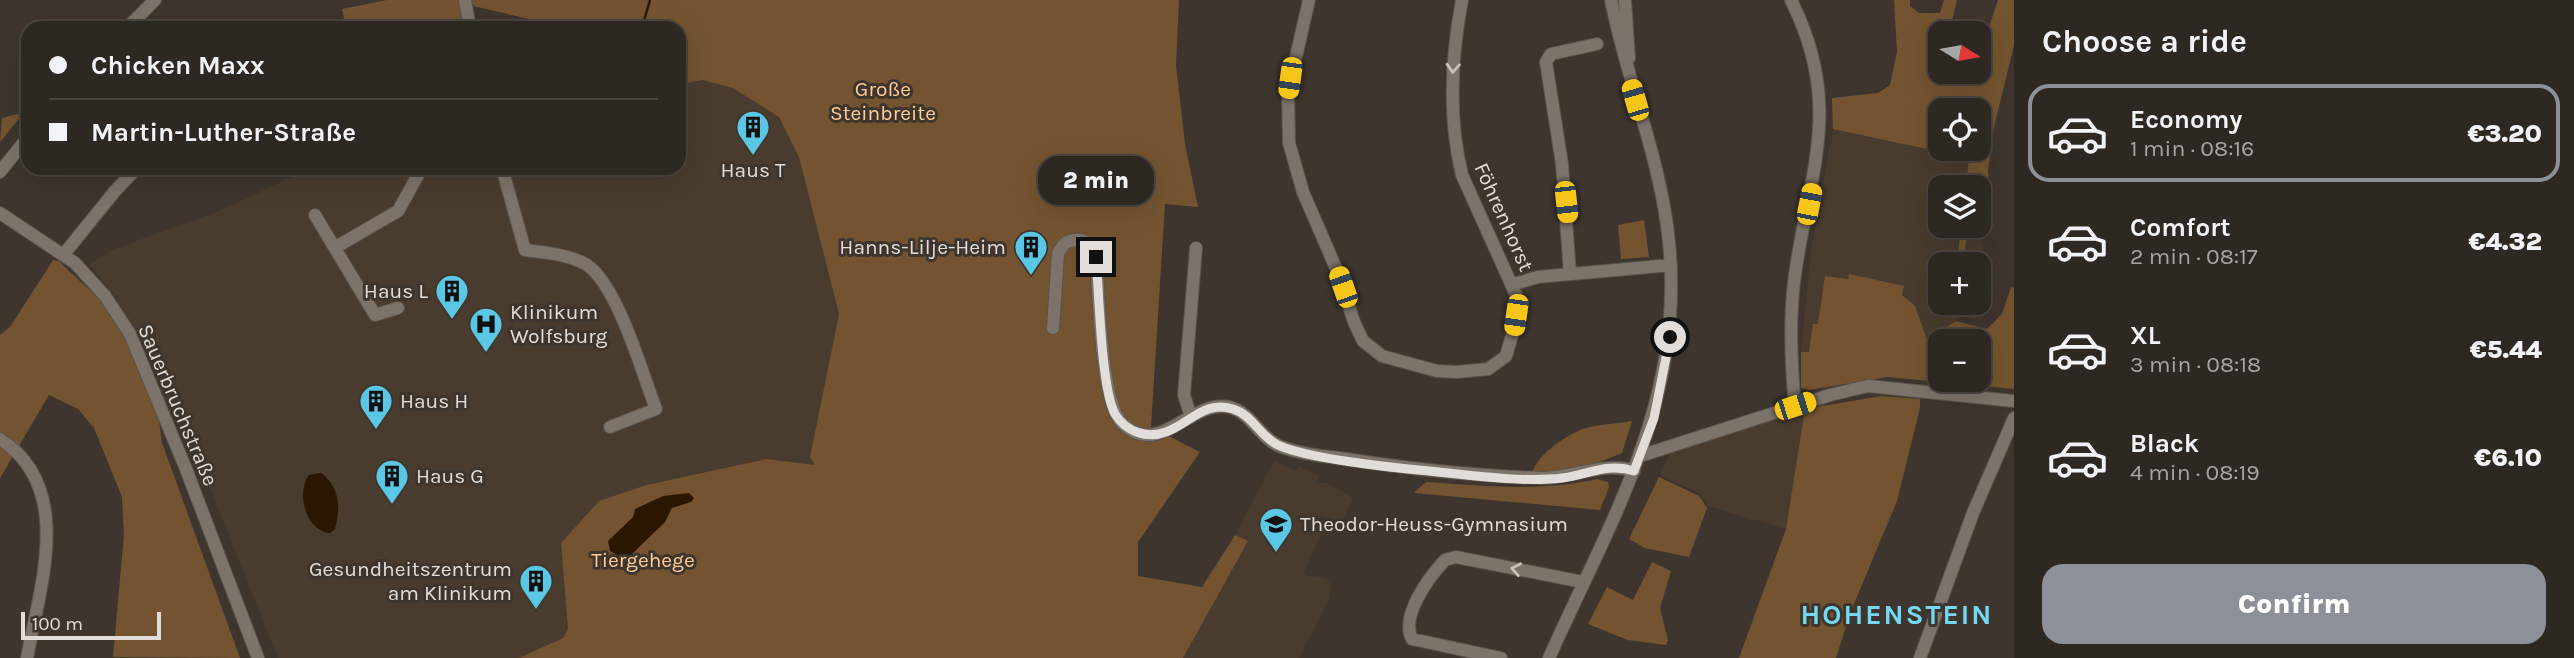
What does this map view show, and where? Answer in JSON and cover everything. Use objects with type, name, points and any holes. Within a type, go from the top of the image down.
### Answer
[{"type":"street","points":[[134,21],[155,0]]},
{"type":"street","points":[[465,0],[469,21]]},
{"type":"street","name":"Föhrenhorst","points":[[1309,0],[1288,92],[1289,143],[1303,192],[1338,273],[1363,341],[1381,356],[1437,371],[1488,369],[1500,363],[1509,347],[1517,305],[1514,284],[1462,175],[1456,147],[1452,72],[1462,0]]},
{"type":"street","points":[[1549,658],[1650,432],[1670,337],[1671,265],[1660,192],[1611,0]]},
{"type":"street","points":[[1625,0],[1630,80]]},
{"type":"street","points":[[1791,0],[1812,48],[1821,110],[1821,138],[1794,283],[1791,326],[1795,406]]},
{"type":"street","points":[[1570,274],[1562,164],[1546,62],[1551,54],[1597,44]]},
{"type":"street","points":[[0,172],[21,146]]},
{"type":"street","points":[[64,254],[130,175]]},
{"type":"street","points":[[336,247],[398,211],[418,175]]},
{"type":"street","points":[[504,175],[524,250],[561,256],[585,264],[601,278],[613,297],[656,409],[610,427]]},
{"type":"street","name":"Sauerbruchstraße","points":[[0,213],[64,254],[105,296],[130,334],[186,469],[258,658]]},
{"type":"street","points":[[315,215],[375,315],[398,308]]},
{"type":"street","points":[[1053,328],[1058,253],[1065,243],[1082,240],[1090,243],[1096,257],[1108,393],[1116,415],[1131,430],[1154,435],[1168,431],[1209,408],[1230,408],[1248,417],[1277,445],[1305,453],[1417,470],[1542,478],[1562,478],[1607,467],[1634,471]]},
{"type":"street","points":[[1191,417],[1184,395],[1196,248]]},
{"type":"street","points":[[1514,284],[1570,274],[1671,265]]},
{"type":"street","points":[[1640,456],[1683,440],[1868,386],[2014,401]]},
{"type":"street","points":[[1920,658],[1973,513],[2014,418]]},
{"type":"street","points":[[1650,432],[1683,440]]},
{"type":"street","points":[[0,439],[15,449],[34,471],[46,504],[46,537],[27,658]]},
{"type":"street","points":[[1501,658],[1412,639],[1408,630],[1409,617],[1445,559],[1456,557],[1583,582]]},
{"type":"shaded area","name":"Klinikum Wolfsburg","points":[[686,31],[752,62],[799,157],[839,314],[810,457],[816,466],[766,459],[716,470],[561,543],[568,628],[563,638],[519,658],[278,658],[185,426],[171,416],[114,294],[90,265],[112,250],[219,211],[296,175],[686,175]]},
{"type":"shaded area","points":[[1833,129],[1928,149],[1928,161],[1970,161],[1968,175],[1928,175],[1928,238],[1981,238],[1984,252],[1928,252],[1928,315],[1984,315],[1981,320],[1958,316],[1956,321],[1944,329],[1928,329],[1928,339],[1914,348],[1801,352],[1811,250]]},
{"type":"shaded area","points":[[1805,409],[1786,529],[1708,506],[1701,494],[1660,475],[1670,453]]},
{"type":"shaded area","name":"Theodor-Heuss-Gymnasium","points":[[1274,461],[1296,471],[1299,467],[1319,475],[1316,483],[1327,483],[1353,498],[1342,522],[1321,516],[1316,527],[1322,531],[1303,575],[1326,578],[1331,585],[1328,602],[1299,658],[1183,658],[1247,541],[1235,535]]},
{"type":"shaded area","points":[[321,473],[332,485],[337,498],[337,521],[335,529],[330,533],[321,531],[314,525],[305,510],[303,500],[305,482],[309,475]]},
{"type":"shaded area","points":[[689,493],[694,498],[691,502],[672,508],[665,522],[630,556],[619,556],[610,551],[608,541],[633,517],[635,509],[663,496]]},
{"type":"green space","points":[[387,0],[1179,0],[1176,65],[1185,144],[1198,207],[1165,204],[1151,427],[1200,452],[1138,542],[1138,576],[1202,587],[1235,535],[1248,541],[1183,658],[519,658],[563,638],[568,629],[561,543],[599,501],[647,485],[766,459],[815,465],[810,457],[839,314],[799,157],[779,117],[733,88],[703,80],[686,83],[686,21],[538,21],[464,4],[466,21],[345,21],[342,9]]},
{"type":"green space","points":[[1894,0],[1910,0],[1910,6],[1919,13],[1940,13],[1944,0],[1957,0],[1952,21],[1928,21],[1928,84],[1992,84],[1991,21],[1998,0],[2014,0],[2014,45],[1991,148],[1991,98],[1928,98],[1928,149],[1833,129],[1832,98],[1878,93],[1890,85],[1897,52]]},
{"type":"green space","points":[[17,114],[21,116],[0,142],[2,118]]},
{"type":"green space","points":[[1969,161],[1989,161],[1988,175],[1967,175]]},
{"type":"green space","points":[[1644,220],[1649,257],[1621,259],[1618,225]]},
{"type":"green space","points":[[1960,238],[1966,238],[1965,252],[1958,252]]},
{"type":"green space","points":[[53,260],[59,261],[111,313],[141,368],[156,408],[161,440],[240,658],[113,657],[124,535],[122,497],[94,428],[78,409],[49,395],[0,478],[0,335],[10,327]]},
{"type":"green space","points":[[1849,274],[1904,286],[1902,295],[1915,306],[1928,339],[1928,381],[1888,377],[1809,390],[1801,388],[1801,352],[1809,352],[1813,324],[1818,324],[1825,276],[1848,279]]},
{"type":"green space","points":[[2011,287],[2014,288],[2014,389],[1991,387],[1991,329],[1987,329],[2002,314]]},
{"type":"green space","points":[[1956,321],[1987,329],[1944,329]]},
{"type":"green space","points":[[1881,396],[1920,399],[1920,408],[1897,501],[1851,611],[1836,658],[1739,658],[1786,529],[1805,409]]},
{"type":"green space","points":[[1632,421],[1622,453],[1597,463],[1532,476],[1544,454],[1568,436],[1589,427]]},
{"type":"green space","points":[[1659,477],[1699,496],[1707,508],[1689,557],[1645,548],[1629,539]]},
{"type":"green space","points":[[1597,479],[1608,482],[1609,487],[1600,510],[1414,493],[1426,482],[1533,487]]},
{"type":"green space","points":[[1652,562],[1671,571],[1660,608],[1668,640],[1666,645],[1628,640],[1588,624],[1607,587],[1633,600]]},
{"type":"waterway","points":[[644,21],[650,0]]},
{"type":"place","name":"Haus T","points":[[753,157]]},
{"type":"place","name":"Hanns-Lilje-Heim","points":[[1031,277]]},
{"type":"place","name":"Haus L","points":[[452,321]]},
{"type":"place","name":"Klinikum Wolfsburg","points":[[486,354]]},
{"type":"place","name":"Haus H","points":[[376,431]]},
{"type":"place","name":"Haus G","points":[[392,506]]},
{"type":"place","name":"Theodor-Heuss-Gymnasium","points":[[1276,554]]},
{"type":"place","name":"Gesundheitszentrum am Klinikum","points":[[536,611]]},
{"type":"district","name":"HOHENSTEIN","points":[[1897,614]]},
{"type":"route","points":[[1096,257],[1111,405],[1123,423],[1131,430],[1143,434],[1154,435],[1168,431],[1200,411],[1219,406],[1240,411],[1277,445],[1305,453],[1417,470],[1522,477],[1562,478],[1607,467],[1634,471],[1654,418],[1670,337]]},
{"type":"park label","name":"Große Steinbreite","points":[[883,101]]},
{"type":"park label","name":"Tiergehege","points":[[643,560]]}]
